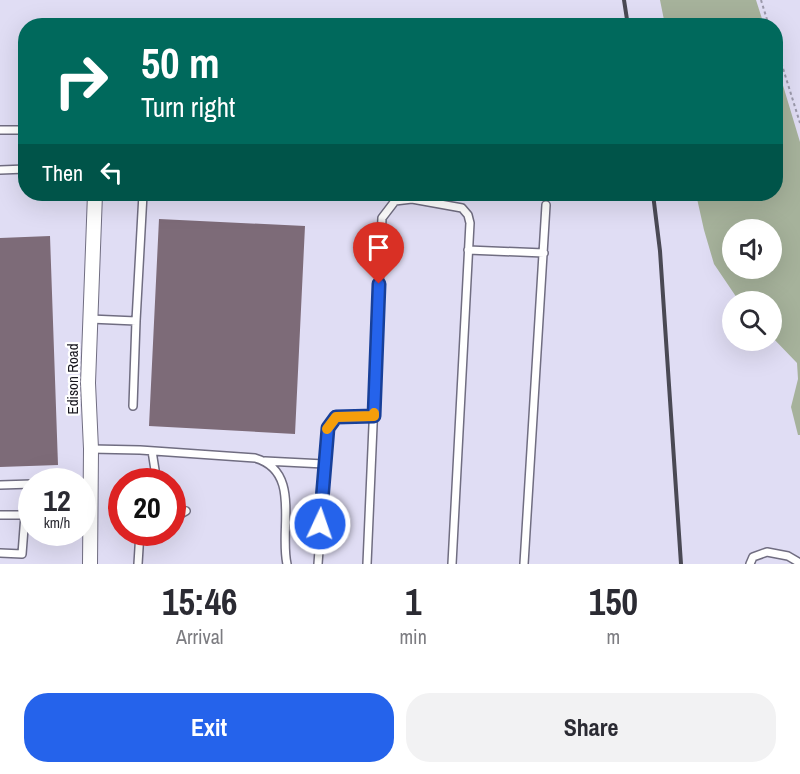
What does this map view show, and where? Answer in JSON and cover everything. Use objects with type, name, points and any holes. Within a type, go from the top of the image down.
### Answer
[{"type":"street","name":"Edison Road","points":[[89,468],[91,449],[88,383],[95,201]]},
{"type":"street","name":"Edison Road","points":[[89,546],[90,564]]},
{"type":"lane","points":[[0,130],[18,130]]},
{"type":"lane","points":[[0,170],[18,169]]},
{"type":"lane","points":[[133,406],[142,201]]},
{"type":"lane","points":[[367,564],[382,218],[395,201]]},
{"type":"lane","points":[[423,201],[462,208],[468,215],[470,223],[452,564]]},
{"type":"lane","points":[[524,564],[546,205]]},
{"type":"lane","points":[[468,250],[544,253]]},
{"type":"lane","points":[[90,319],[136,321]]},
{"type":"lane","points":[[318,564],[328,428],[336,417],[374,416]]},
{"type":"lane","points":[[91,449],[152,451],[324,464]]},
{"type":"lane","points":[[152,451],[155,468]]},
{"type":"lane","points":[[264,460],[275,469],[284,490],[284,552],[287,564]]},
{"type":"lane","points":[[0,485],[18,484]]},
{"type":"lane","points":[[0,515],[18,515]]},
{"type":"lane","points":[[0,553],[22,554],[23,546]]},
{"type":"lane","points":[[138,564],[139,546]]},
{"type":"lane","points":[[750,564],[753,557],[767,552],[788,556],[800,563]]},
{"type":"path","points":[[761,0],[767,18]]},
{"type":"path","points":[[783,68],[800,123]]},
{"type":"green space","points":[[660,0],[756,0],[762,18],[664,18]]},
{"type":"green space","points":[[783,85],[800,142],[800,435],[798,435],[791,407],[798,379],[797,363],[782,347],[782,291],[732,291],[724,279],[782,279],[782,219],[722,219],[722,276],[714,264],[698,201],[783,201]]},
{"type":"building","points":[[159,219],[305,226],[295,434],[149,426]]},
{"type":"building","points":[[50,236],[58,465],[0,467],[0,238]]},
{"type":"railway","points":[[624,0],[627,18]]},
{"type":"railway","points":[[654,201],[660,251],[681,564]]},
{"type":"slow traffic","points":[[327,429],[336,417],[374,416],[374,413]]},
{"type":"route","points":[[320,524],[328,428],[336,417],[374,416],[379,284]]}]
